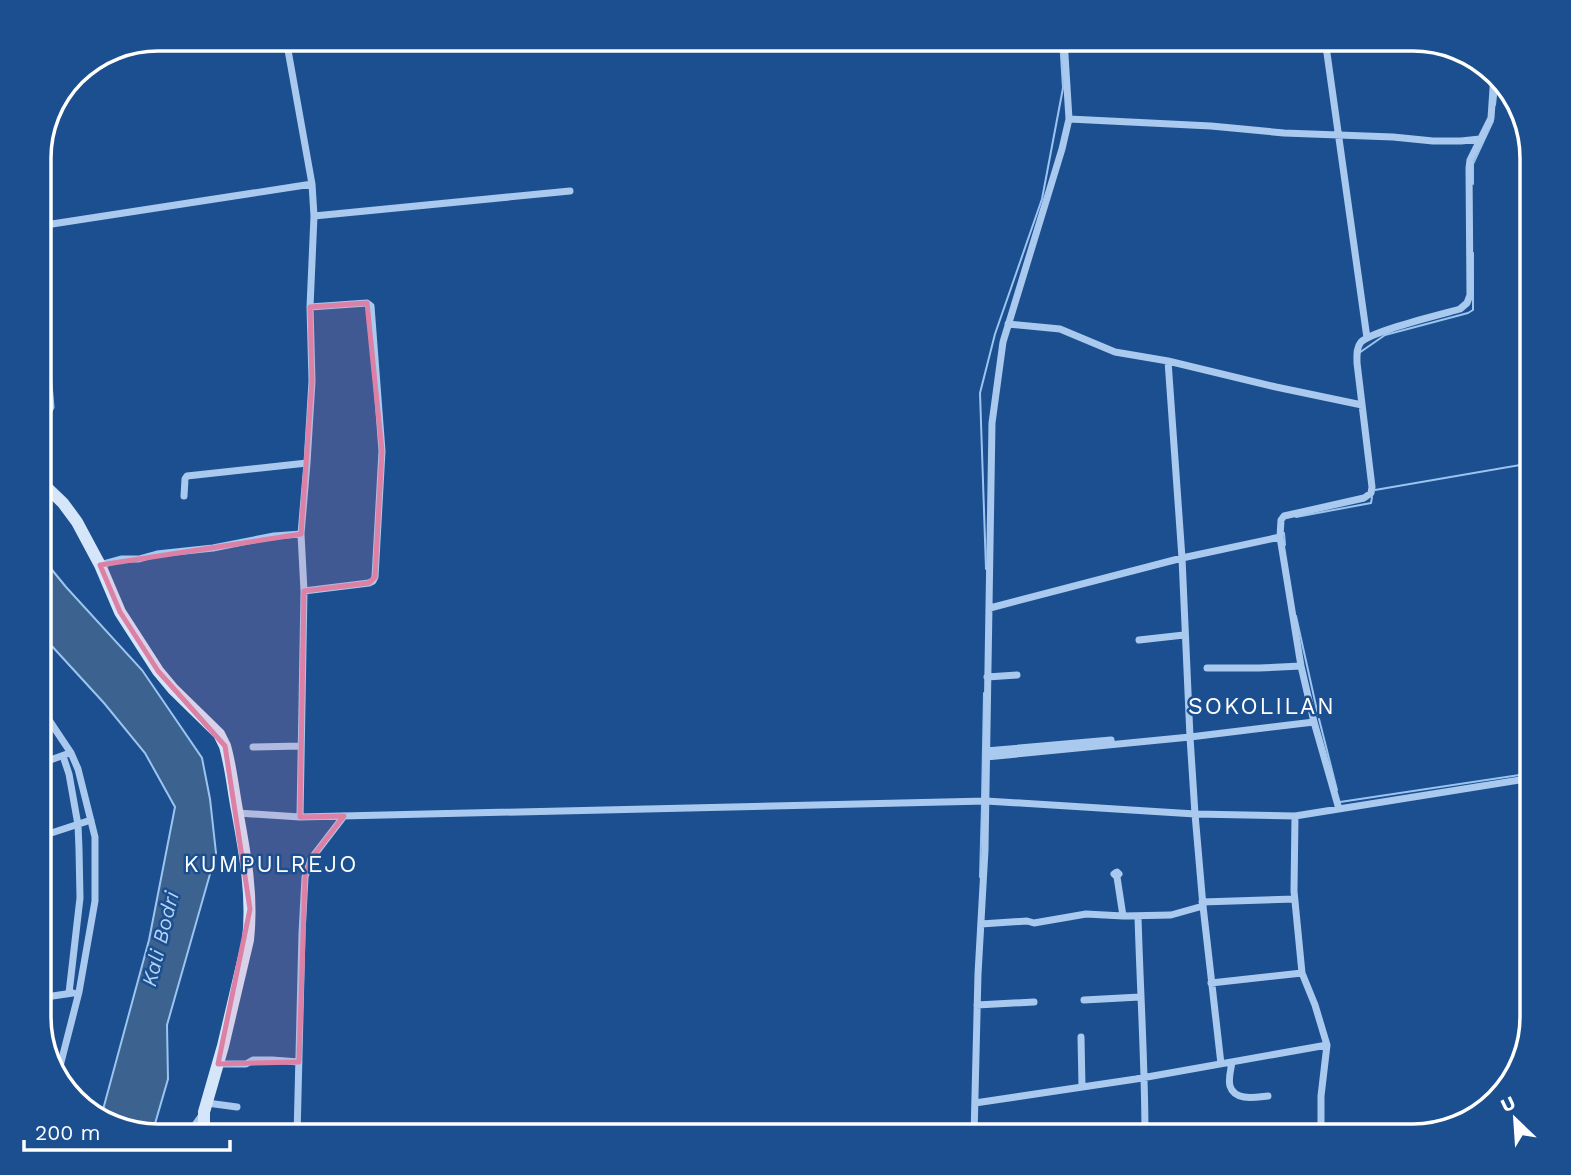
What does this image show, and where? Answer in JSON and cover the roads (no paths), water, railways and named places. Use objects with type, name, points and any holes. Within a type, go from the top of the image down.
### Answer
[{"type":"street","points":[[288,51],[312,184],[314,216],[310,307],[312,381],[301,534],[304,590],[300,817]]},
{"type":"street","points":[[974,1124],[981,924],[978,802],[986,754],[992,423],[1003,342],[1069,119],[1065,51]]},
{"type":"street","points":[[1327,51],[1367,338]]},
{"type":"street","points":[[1339,809],[1301,666],[1280,537],[1281,520],[1284,516],[1364,498],[1371,493],[1357,363],[1360,343],[1398,327],[1460,309],[1468,303],[1469,168],[1490,118],[1493,87]]},
{"type":"street","points":[[1069,119],[1433,141],[1480,139]]},
{"type":"street","points":[[51,224],[312,184]]},
{"type":"street","points":[[314,216],[570,191]]},
{"type":"street","points":[[304,590],[373,581],[382,452],[370,306],[367,303],[310,307]]},
{"type":"street","points":[[1008,324],[1060,329],[1115,352],[1168,361],[1363,405]]},
{"type":"street","points":[[1168,361],[1182,558],[1189,735],[1203,904],[1221,1064]]},
{"type":"street","points":[[184,496],[184,479],[187,476],[307,463]]},
{"type":"street","points":[[51,492],[77,522],[100,565],[120,612],[158,671],[219,734],[230,764],[249,892],[248,940],[206,1107],[205,1124]]},
{"type":"street","points":[[100,565],[122,559],[139,559],[157,554],[301,534]]},
{"type":"street","points":[[990,608],[1182,558],[1280,537]]},
{"type":"street","points":[[1139,640],[1184,635]]},
{"type":"street","points":[[1207,668],[1301,666]]},
{"type":"street","points":[[987,677],[1017,675]]},
{"type":"street","points":[[986,754],[1314,720]]},
{"type":"street","points":[[51,726],[78,769],[95,836],[95,901],[79,992],[61,1062]]},
{"type":"street","points":[[253,747],[301,747]]},
{"type":"street","points":[[51,760],[67,754]]},
{"type":"street","points":[[67,754],[78,825],[80,898],[69,993]]},
{"type":"street","points":[[237,813],[300,817],[978,802],[1195,814],[1295,816],[1520,780]]},
{"type":"street","points":[[297,1124],[305,877],[311,859],[344,816]]},
{"type":"street","points":[[1295,816],[1294,899],[1302,973],[1315,1005],[1326,1045],[1321,1124]]},
{"type":"street","points":[[51,833],[91,820]]},
{"type":"street","points":[[1119,874],[1114,874],[1117,877],[1124,916]]},
{"type":"street","points":[[981,924],[1027,921],[1034,923],[1086,914],[1171,915],[1203,904],[1294,899]]},
{"type":"street","points":[[1138,916],[1145,1124]]},
{"type":"street","points":[[1211,983],[1302,973]]},
{"type":"street","points":[[51,996],[79,992]]},
{"type":"street","points":[[1084,1000],[1140,997]]},
{"type":"street","points":[[977,1005],[1034,1002]]},
{"type":"street","points":[[1081,1037],[1082,1087]]},
{"type":"street","points":[[975,1103],[1326,1045]]},
{"type":"street","points":[[218,1064],[246,1064],[253,1060],[299,1062]]},
{"type":"street","points":[[1232,1062],[1230,1084],[1236,1094],[1244,1097],[1268,1096]]},
{"type":"street","points":[[206,1107],[237,1107]]},
{"type":"street","points":[[195,1124],[206,1107]]},
{"type":"water","name":"Kali Bodri","points":[[51,569],[142,670],[202,758],[210,799],[216,853],[167,1025],[168,1079],[155,1124],[124,1119],[103,1109],[149,940],[175,807],[145,753],[51,645]]},
{"type":"waterway","points":[[986,569],[980,393],[995,334],[1042,199],[1063,88],[1061,51]]},
{"type":"waterway","points":[[1495,105],[1497,91]]},
{"type":"waterway","points":[[1473,184],[1473,164],[1493,121]]},
{"type":"waterway","points":[[1359,353],[1385,335],[1473,310],[1473,253]]},
{"type":"waterway","points":[[1375,490],[1520,465]]},
{"type":"waterway","points":[[1296,517],[1371,503],[1372,497]]},
{"type":"waterway","points":[[1284,533],[1285,545]]},
{"type":"waterway","points":[[1296,616],[1318,715]]},
{"type":"waterway","points":[[982,800],[984,693]]},
{"type":"waterway","points":[[1319,719],[1337,790]]},
{"type":"waterway","points":[[1340,802],[1520,775]]},
{"type":"waterway","points":[[980,877],[982,805]]},
{"type":"district","name":"SOKOLILAN","points":[[1262,706]]},
{"type":"district","name":"KUMPULREJO","points":[[271,864]]}]
